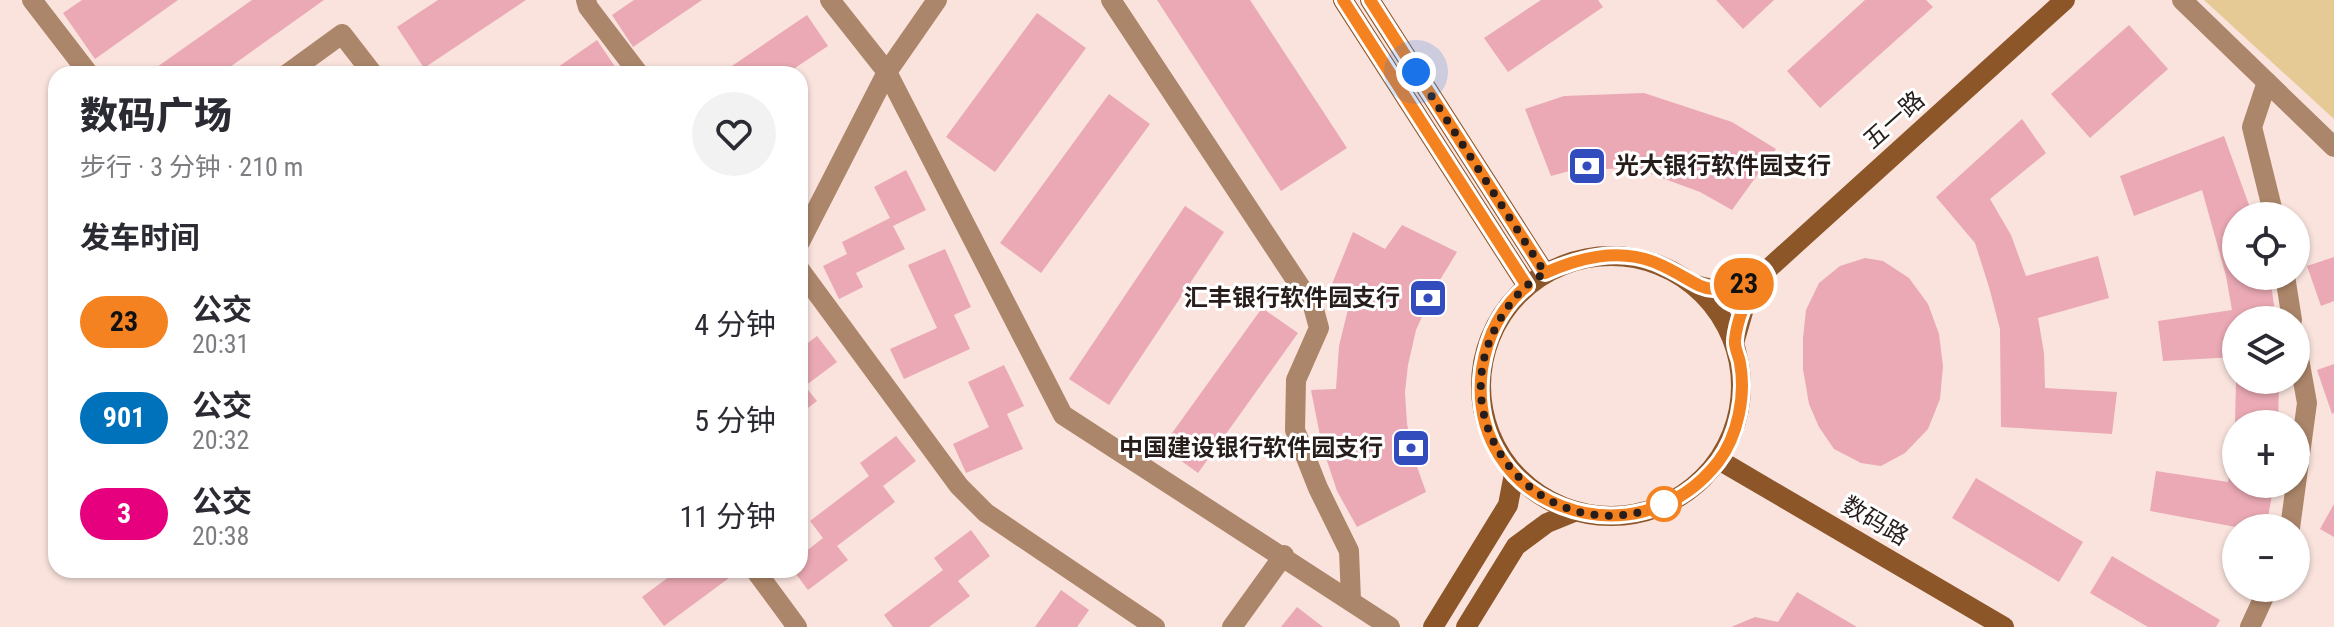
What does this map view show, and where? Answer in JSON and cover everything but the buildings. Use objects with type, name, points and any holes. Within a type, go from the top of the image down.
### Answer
[{"type":"main road","points":[[1343,0],[1527,286]]},
{"type":"main road","points":[[1370,0],[1545,273]]},
{"type":"main road","name":"五一路","points":[[1758,278],[2065,0]]},
{"type":"main road","points":[[1692,283],[1714,304],[1734,343],[1740,365],[1742,398],[1734,431],[1719,460],[1691,490],[1655,509],[1615,517],[1574,512],[1541,497],[1514,474],[1489,436],[1479,391],[1485,346],[1506,306],[1545,273],[1575,260],[1613,255],[1651,261],[1713,291],[1758,278]]},
{"type":"main road","points":[[1734,343],[1747,298],[1758,278]]},
{"type":"main road","name":"数码路","points":[[1719,460],[2004,627]]},
{"type":"main road","points":[[1433,627],[1508,505],[1514,474]]},
{"type":"main road","points":[[1466,627],[1516,546],[1547,523],[1574,512]]},
{"type":"street","points":[[32,0],[83,66]]},
{"type":"street","points":[[586,0],[588,7],[633,66]]},
{"type":"street","points":[[830,0],[887,72],[1063,415],[1284,555],[1390,627]]},
{"type":"street","points":[[808,226],[887,72],[937,0]]},
{"type":"street","points":[[1111,0],[1313,306],[1319,328],[1296,380],[1295,430],[1318,488],[1349,551],[1351,600]]},
{"type":"street","points":[[2182,0],[2334,147]]},
{"type":"street","points":[[298,66],[342,34],[367,66]]},
{"type":"street","points":[[2267,82],[2252,127],[2271,202]]},
{"type":"street","points":[[808,281],[959,486],[986,513],[1155,627]]},
{"type":"street","points":[[2292,514],[2307,403],[2305,394]]},
{"type":"street","points":[[1232,627],[1284,555]]},
{"type":"street","points":[[761,578],[797,627]]},
{"type":"street","points":[[2250,627],[2262,602]]},
{"type":"shaded area","points":[[2204,0],[2334,0],[2334,119]]},
{"type":"bus line","name":"23","points":[[1343,0],[1527,286],[1506,306],[1485,346],[1479,391],[1489,436],[1514,474],[1541,497],[1574,512],[1615,517],[1655,509],[1691,490],[1719,460],[1734,431],[1742,398],[1740,365],[1734,343],[1747,298],[1758,278],[1713,291],[1651,261],[1613,255],[1575,260],[1545,273],[1370,0]]},
{"type":"place","name":"光大银行软件园支行","points":[[1587,166]]},
{"type":"place","name":"汇丰银行软件园支行","points":[[1428,298]]},
{"type":"place","name":"中国建设银行软件园支行","points":[[1411,448]]},
{"type":"route","points":[[1416,72],[1545,273],[1506,306],[1485,346],[1479,391],[1489,436],[1514,474],[1541,497],[1574,512],[1615,517],[1655,509],[1673,499],[1664,504]]}]
